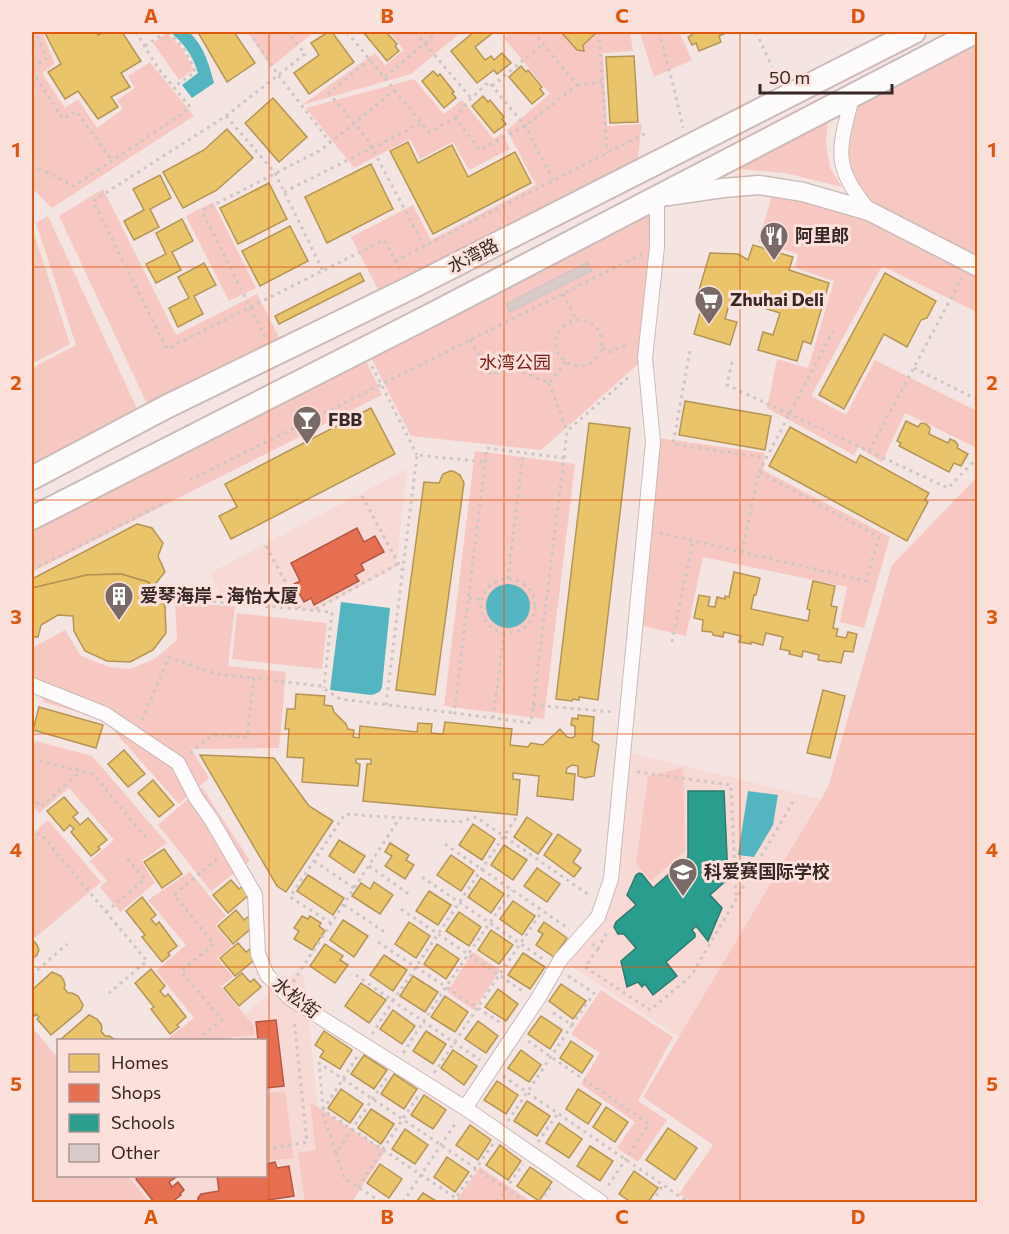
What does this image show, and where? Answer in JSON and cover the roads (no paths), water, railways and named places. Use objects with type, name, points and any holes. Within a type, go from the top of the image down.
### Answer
[{"type":"main road","name":"水湾路","points":[[32,478],[166,407],[410,288],[914,32]]},
{"type":"main road","name":"水湾路","points":[[32,518],[973,33]]},
{"type":"street","points":[[852,97],[841,149],[843,166],[852,186],[868,211]]},
{"type":"street","name":"水湾路","points":[[657,197],[759,185],[803,192],[868,211],[974,265]]},
{"type":"street","points":[[465,1108],[540,997],[561,959],[598,916],[611,879],[653,442],[645,363],[657,247],[657,197]]},
{"type":"street","name":"水松街","points":[[32,685],[105,714],[178,763],[196,798],[211,819],[255,895],[258,954],[267,975],[288,996],[465,1108],[600,1202]]},
{"type":"water","points":[[170,32],[189,32],[199,43],[208,62],[214,83],[192,98],[182,85],[198,73],[187,50]]},
{"type":"water","points":[[508,584],[517,585],[524,590],[529,597],[529,615],[524,622],[517,627],[508,628],[499,627],[492,622],[487,615],[486,606],[487,597],[492,590],[499,585]]},
{"type":"water","points":[[341,602],[390,608],[382,687],[375,694],[330,690]]},
{"type":"water","points":[[748,791],[778,795],[773,825],[754,857],[738,855]]},
{"type":"place","name":"阿里郎","points":[[774,262]]},
{"type":"place","name":"Zhuhai Deli","points":[[709,326]]},
{"type":"place","name":"FBB","points":[[307,446]]},
{"type":"place","name":"爱琴海岸 - 海怡大厦","points":[[119,622]]},
{"type":"place","name":"科爱赛国际学校","points":[[683,898]]},
{"type":"park label","name":"水湾公园","points":[[515,363]]}]
